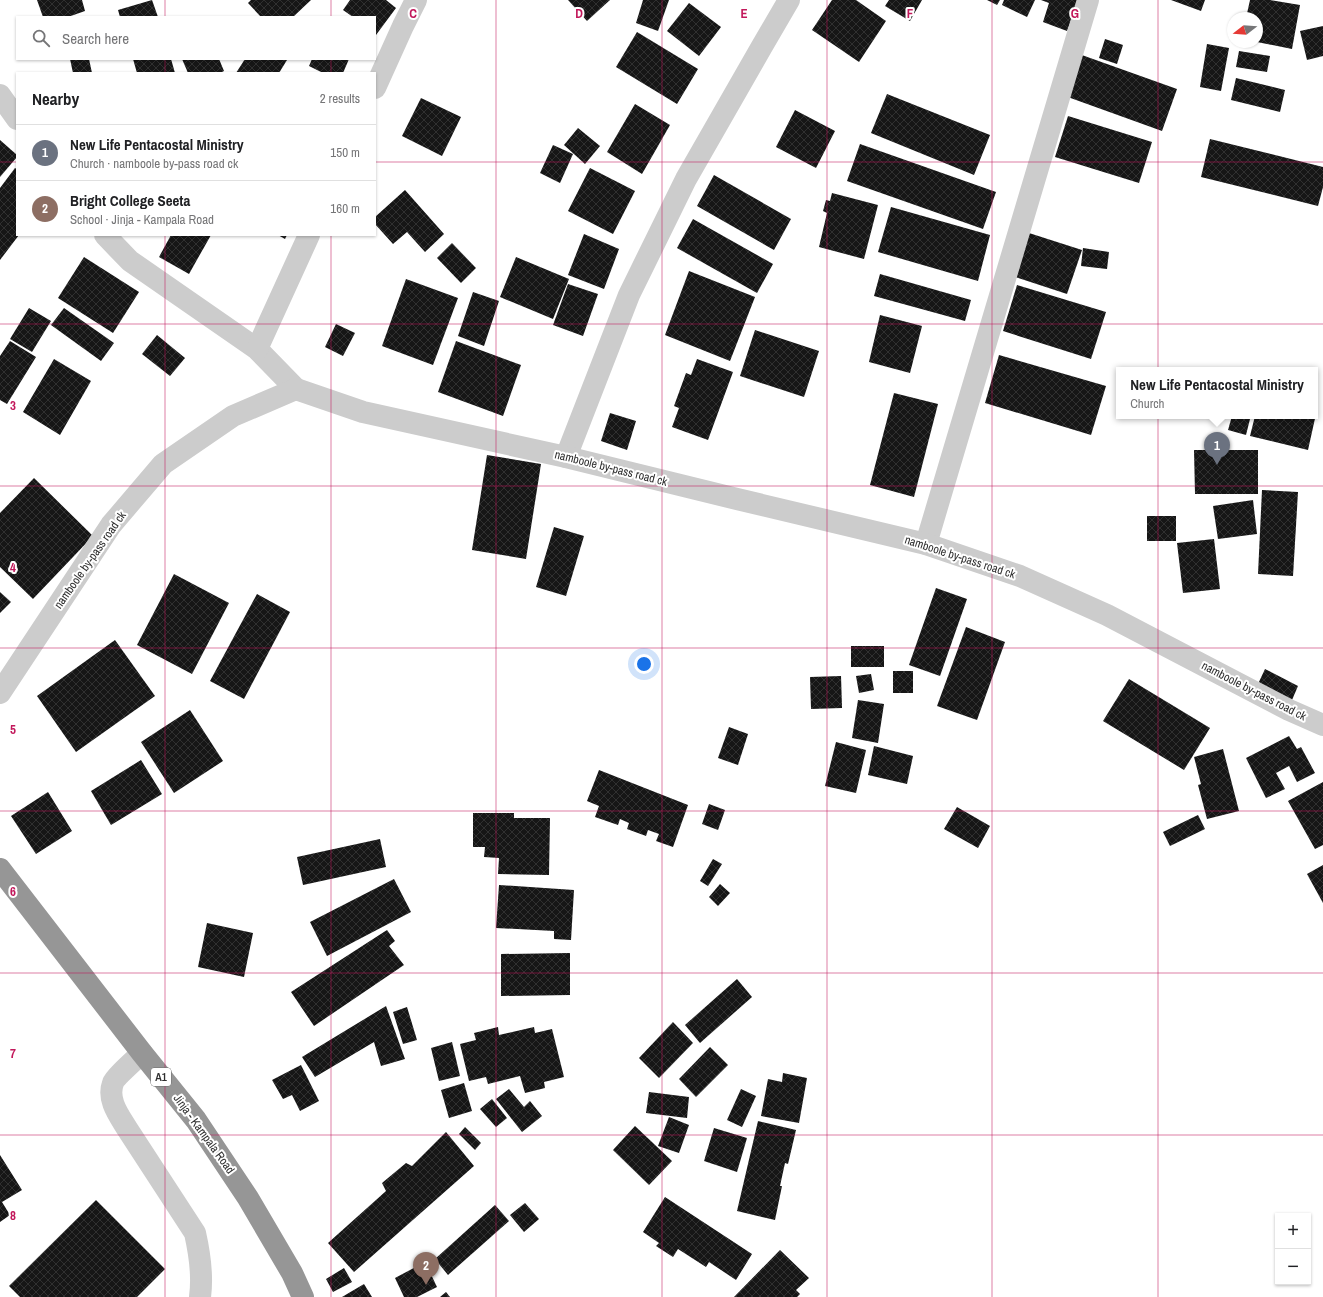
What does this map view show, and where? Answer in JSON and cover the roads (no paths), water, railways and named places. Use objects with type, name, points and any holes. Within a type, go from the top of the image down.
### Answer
[{"type":"highway","name":"Jinja - Kampala Road","points":[[0,869],[142,1053],[196,1120],[248,1198],[292,1273],[304,1297]]},
{"type":"street","points":[[376,86],[416,0]]},
{"type":"street","points":[[566,457],[629,296],[686,179],[789,0]]},
{"type":"street","points":[[926,544],[1088,0]]},
{"type":"street","points":[[0,95],[16,118]]},
{"type":"street","points":[[105,236],[130,261],[257,349],[296,389]]},
{"type":"street","points":[[257,349],[309,236]]},
{"type":"street","name":"namboole by-pass road ck","points":[[0,693],[111,525],[163,464],[233,416],[296,389],[363,412],[566,457],[926,544],[1020,576],[1107,615],[1289,710],[1323,725]]},
{"type":"street","points":[[142,1053],[113,1082],[111,1098],[115,1110],[195,1233],[201,1266],[202,1279],[200,1297]]},
{"type":"place","name":"New Life Pentacostal Ministry","points":[[1217,465]]},
{"type":"place","name":"Bright College Seeta","points":[[426,1285]]}]
